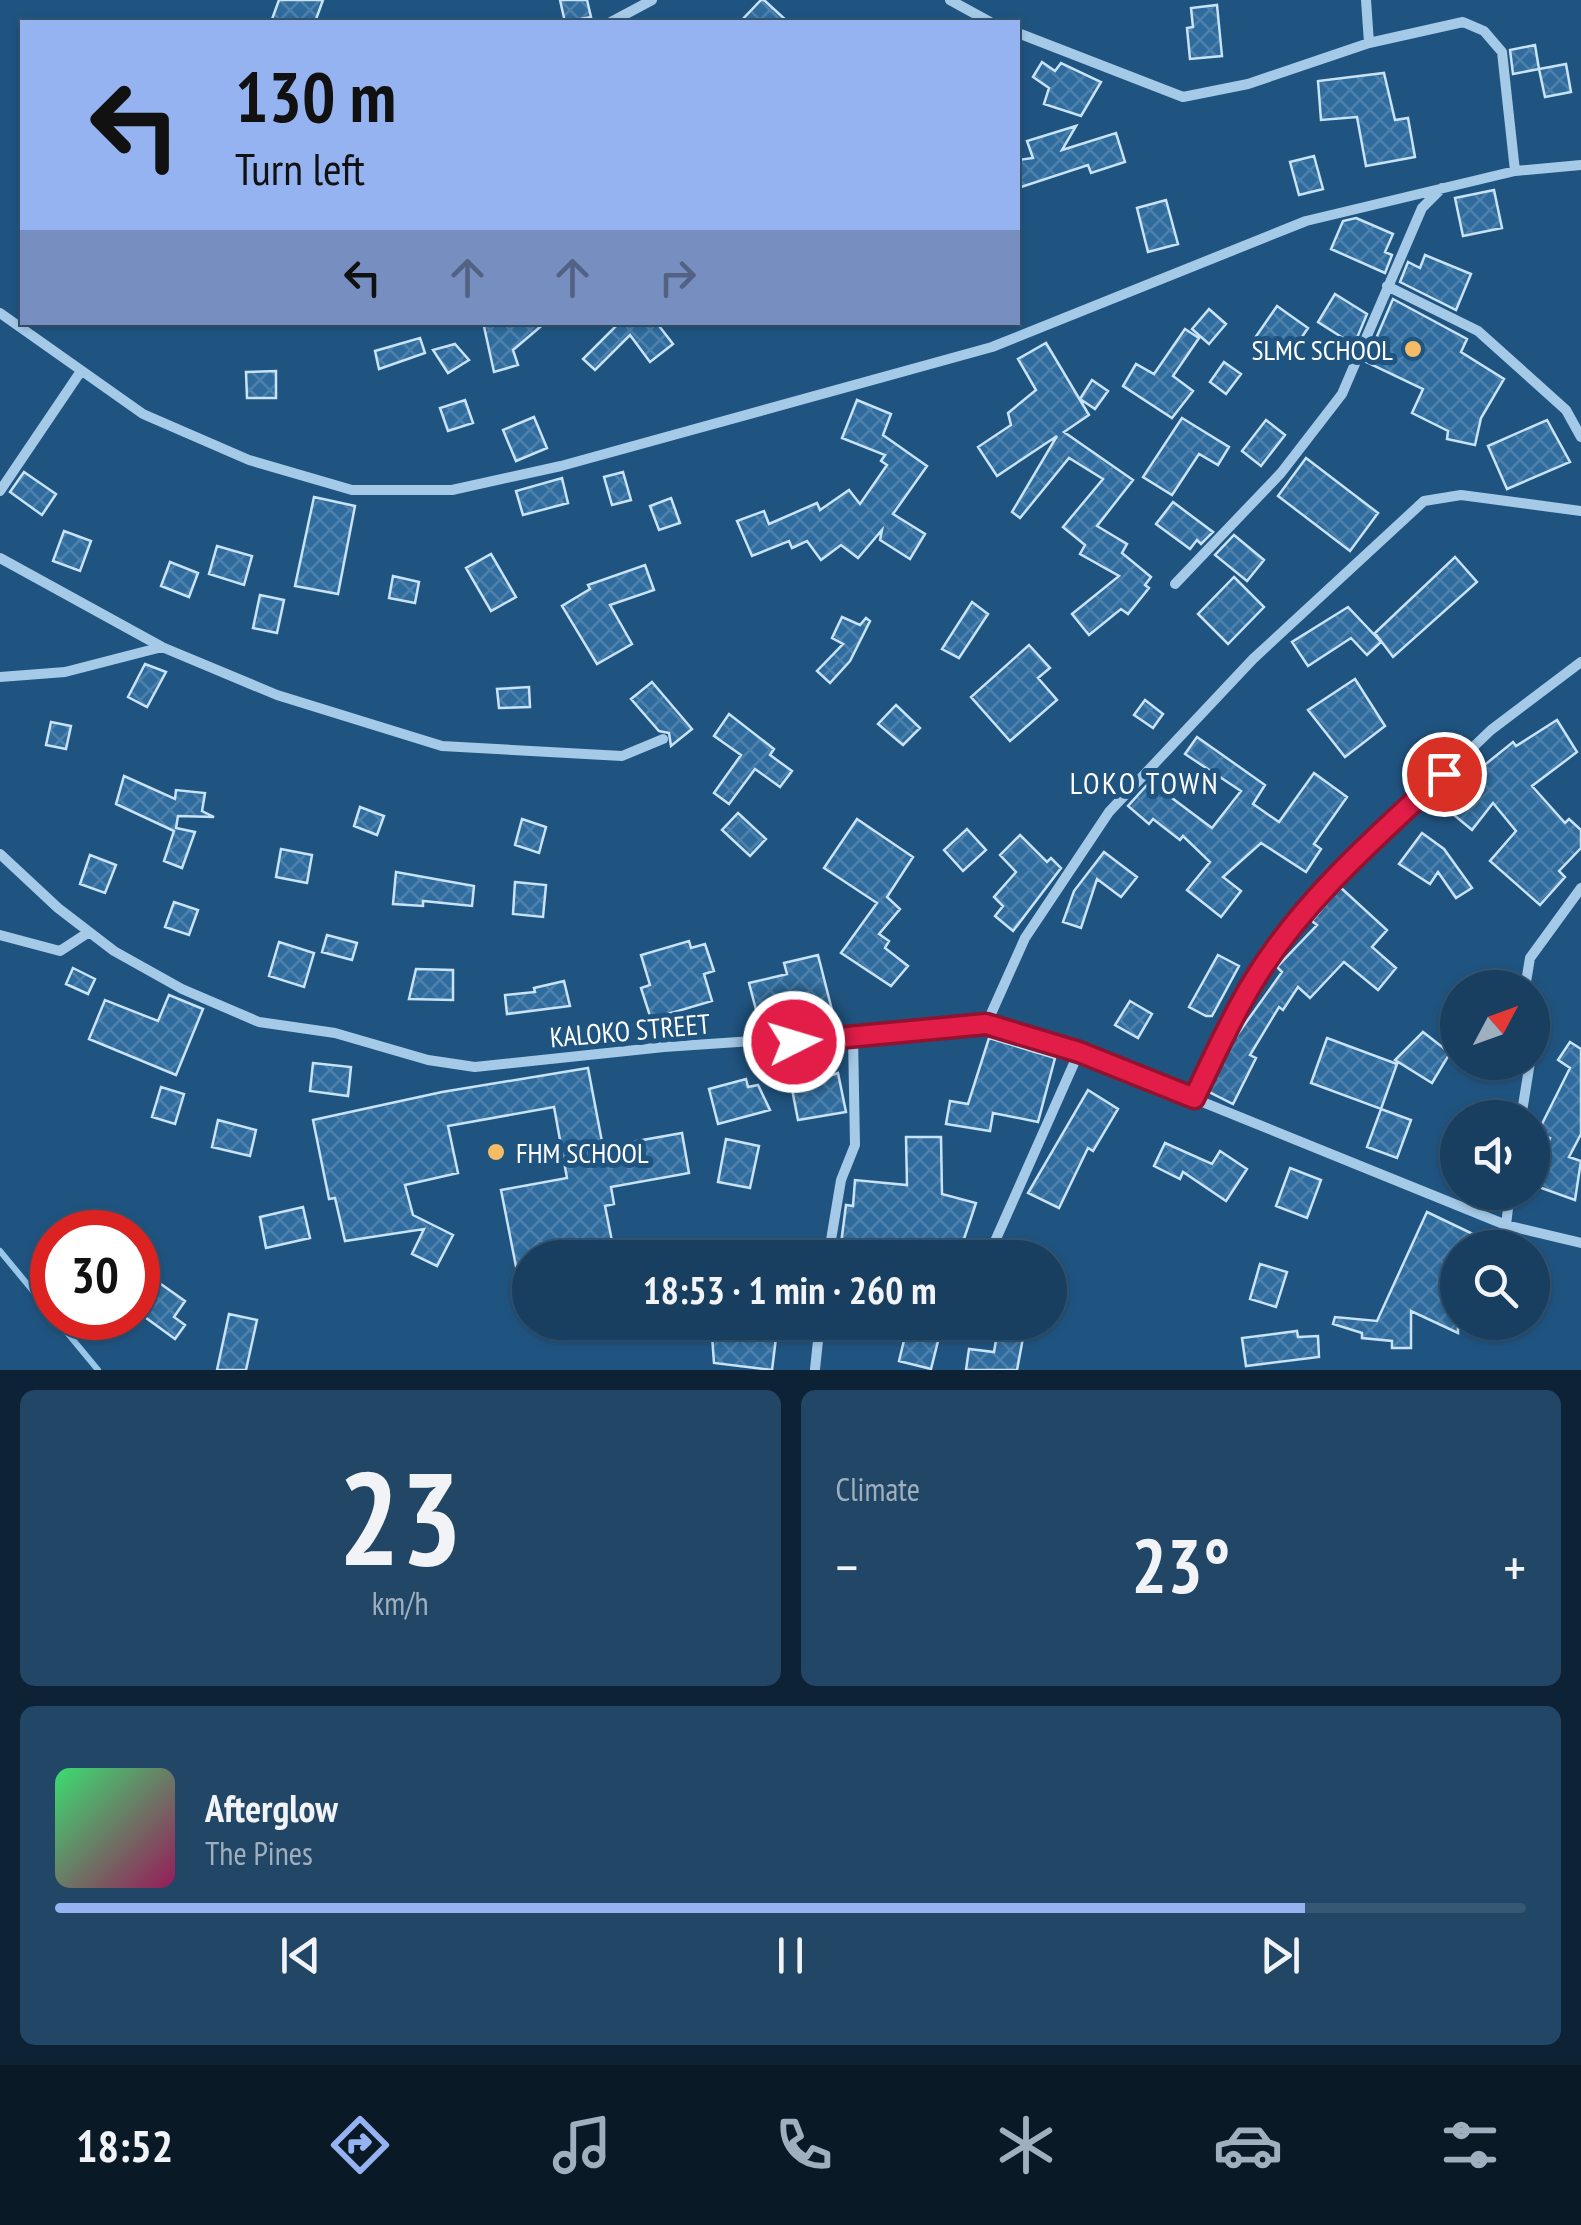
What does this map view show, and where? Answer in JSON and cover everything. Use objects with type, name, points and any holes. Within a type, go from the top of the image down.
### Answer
[{"type":"street","points":[[615,20],[652,0]]},
{"type":"street","points":[[950,0],[986,20]]},
{"type":"street","points":[[1366,0],[1369,43]]},
{"type":"street","points":[[1020,34],[1183,97],[1248,84],[1369,43],[1463,22],[1484,31],[1502,52],[1515,171]]},
{"type":"street","points":[[0,313],[143,414],[249,460],[352,490],[452,490],[562,466],[992,347],[1306,222],[1446,185],[1515,171],[1581,165]]},
{"type":"street","points":[[1176,584],[1281,473],[1342,394],[1422,208],[1446,185]]},
{"type":"street","points":[[1387,286],[1478,331],[1566,410],[1581,437]]},
{"type":"street","points":[[0,491],[81,370]]},
{"type":"street","points":[[986,1024],[1025,938],[1109,812],[1254,659],[1424,502],[1461,496],[1581,511]]},
{"type":"street","points":[[0,558],[162,647],[277,695],[442,746],[622,756],[663,739]]},
{"type":"street","points":[[0,678],[65,672],[162,647]]},
{"type":"street","points":[[1194,1098],[1253,982],[1329,885],[1491,730],[1581,662]]},
{"type":"street","name":"KALOKO STREET","points":[[0,854],[89,932],[182,989],[259,1022],[335,1033],[428,1060],[475,1067],[664,1048],[986,1024],[1079,1052],[1506,1225],[1581,1242]]},
{"type":"street","points":[[1528,970],[1530,958],[1581,888]]},
{"type":"street","points":[[0,936],[60,951],[89,932]]},
{"type":"street","points":[[831,1240],[841,1180],[855,1145],[853,1036]]},
{"type":"street","points":[[996,1240],[1079,1052]]},
{"type":"street","points":[[1506,1225],[1508,1210]]},
{"type":"street","points":[[815,1369],[818,1340]]},
{"type":"building","points":[[279,0],[323,0],[316,20],[272,20]]},
{"type":"building","points":[[560,0],[587,0],[591,17],[565,20]]},
{"type":"building","points":[[764,0],[786,20],[742,20]]},
{"type":"building","points":[[1217,5],[1222,56],[1190,59],[1187,28],[1193,27],[1191,8]]},
{"type":"building","points":[[1535,45],[1539,69],[1513,74],[1510,50]]},
{"type":"building","points":[[1042,62],[1055,71],[1061,63],[1101,82],[1081,116],[1044,104],[1049,88],[1033,77]]},
{"type":"building","points":[[1566,64],[1571,92],[1545,97],[1539,69]]},
{"type":"building","points":[[1384,73],[1395,120],[1408,118],[1415,157],[1366,166],[1357,117],[1321,120],[1318,81]]},
{"type":"building","points":[[1076,126],[1062,150],[1116,133],[1125,162],[1091,173],[1088,165],[1020,187],[1020,160],[1033,158],[1027,141]]},
{"type":"building","points":[[1314,156],[1323,189],[1299,195],[1290,162]]},
{"type":"building","points":[[1494,190],[1502,228],[1463,236],[1455,198]]},
{"type":"building","points":[[1166,200],[1178,244],[1148,252],[1137,208]]},
{"type":"building","points":[[1356,218],[1393,234],[1385,252],[1392,255],[1385,273],[1331,249],[1343,221]]},
{"type":"building","points":[[1425,255],[1471,274],[1456,310],[1400,282],[1408,262],[1420,268]]},
{"type":"building","points":[[1335,294],[1367,314],[1354,345],[1318,322]]},
{"type":"building","points":[[1393,299],[1467,339],[1461,352],[1504,379],[1481,418],[1475,445],[1447,439],[1448,431],[1412,413],[1423,389],[1366,362]]},
{"type":"building","points":[[1277,306],[1308,328],[1287,359],[1255,338]]},
{"type":"building","points":[[1209,309],[1226,324],[1209,344],[1192,329]]},
{"type":"building","points":[[484,325],[542,325],[513,350],[518,365],[494,372]]},
{"type":"building","points":[[617,325],[658,325],[673,344],[650,362],[630,335],[595,370],[583,359]]},
{"type":"building","points":[[1185,329],[1199,338],[1173,376],[1193,391],[1172,418],[1123,386],[1136,364],[1154,374]]},
{"type":"building","points":[[420,338],[425,353],[379,369],[375,351]]},
{"type":"building","points":[[1046,343],[1089,415],[1064,432],[1133,480],[1097,526],[1127,544],[1122,553],[1151,577],[1145,585],[1149,588],[1128,614],[1121,609],[1089,635],[1072,614],[1119,576],[1080,554],[1085,545],[1063,527],[1103,479],[1069,458],[1020,518],[1012,512],[1057,436],[997,476],[978,447],[1011,425],[1008,413],[1036,390],[1018,359]]},
{"type":"building","points":[[455,344],[469,360],[448,373],[433,350]]},
{"type":"building","points":[[1224,362],[1241,374],[1226,394],[1210,382]]},
{"type":"building","points":[[276,371],[276,398],[247,398],[246,372]]},
{"type":"building","points":[[1092,380],[1108,391],[1095,409],[1080,399]]},
{"type":"building","points":[[465,400],[473,423],[448,431],[440,408]]},
{"type":"building","points":[[857,400],[891,414],[883,435],[927,466],[893,514],[925,534],[910,559],[880,540],[882,530],[858,558],[841,545],[821,560],[807,541],[792,548],[789,541],[752,556],[737,521],[764,511],[769,524],[817,503],[820,510],[849,490],[860,504],[887,465],[881,461],[885,455],[842,438]]},
{"type":"building","points":[[534,417],[547,448],[516,461],[503,430]]},
{"type":"building","points":[[1182,418],[1229,447],[1218,465],[1199,454],[1172,495],[1143,477]]},
{"type":"building","points":[[1266,420],[1285,435],[1261,466],[1242,451]]},
{"type":"building","points":[[1547,420],[1570,462],[1507,489],[1488,446]]},
{"type":"building","points":[[1306,458],[1378,513],[1350,551],[1278,496]]},
{"type":"building","points":[[24,472],[56,494],[42,515],[10,492]]},
{"type":"building","points":[[623,472],[631,500],[612,505],[604,477]]},
{"type":"building","points":[[562,478],[568,503],[523,515],[516,491]]},
{"type":"building","points":[[314,497],[355,506],[338,594],[295,586]]},
{"type":"building","points":[[671,498],[680,523],[659,530],[650,506]]},
{"type":"building","points":[[1173,502],[1213,532],[1201,544],[1197,540],[1190,549],[1156,524]]},
{"type":"building","points":[[64,531],[91,541],[80,571],[53,561]]},
{"type":"building","points":[[1234,535],[1264,560],[1247,581],[1215,555]]},
{"type":"building","points":[[217,546],[252,556],[244,585],[209,574]]},
{"type":"building","points":[[491,554],[516,597],[491,611],[466,568]]},
{"type":"building","points":[[1455,557],[1477,582],[1393,657],[1375,633]]},
{"type":"building","points":[[170,562],[198,573],[189,597],[161,586]]},
{"type":"building","points":[[645,565],[654,590],[610,605],[632,644],[597,664],[562,606],[590,589],[588,585]]},
{"type":"building","points":[[393,576],[419,582],[415,603],[389,598]]},
{"type":"building","points":[[1234,577],[1264,607],[1228,644],[1198,614]]},
{"type":"building","points":[[260,595],[284,600],[277,633],[253,628]]},
{"type":"building","points":[[972,602],[988,614],[959,658],[942,649]]},
{"type":"building","points":[[1348,607],[1381,642],[1367,655],[1351,638],[1308,666],[1292,642]]},
{"type":"building","points":[[842,617],[860,625],[866,618],[870,621],[850,661],[830,683],[817,671],[843,644],[832,638]]},
{"type":"building","points":[[1029,645],[1050,668],[1038,678],[1057,700],[1010,741],[971,697]]},
{"type":"building","points":[[145,664],[166,672],[147,707],[128,697]]},
{"type":"building","points":[[1355,679],[1385,726],[1345,757],[1308,710]]},
{"type":"building","points":[[652,682],[692,729],[671,746],[669,733],[659,731],[631,699]]},
{"type":"building","points":[[529,687],[530,707],[499,708],[497,689]]},
{"type":"building","points":[[1145,700],[1163,714],[1153,728],[1134,715]]},
{"type":"building","points":[[896,705],[920,728],[903,745],[878,724]]},
{"type":"building","points":[[729,714],[774,749],[770,755],[792,771],[780,787],[755,769],[729,804],[714,793],[741,755],[714,736]]},
{"type":"building","points":[[1557,720],[1577,752],[1532,786],[1565,823],[1569,819],[1581,830],[1581,848],[1559,871],[1565,877],[1540,905],[1490,861],[1516,831],[1493,803],[1472,830],[1448,810],[1471,776],[1513,742],[1516,746]]},
{"type":"building","points":[[51,722],[71,726],[66,749],[46,745]]},
{"type":"building","points":[[1197,737],[1265,785],[1253,804],[1279,822],[1314,773],[1347,797],[1314,844],[1321,849],[1306,872],[1261,843],[1223,877],[1241,891],[1221,917],[1187,890],[1210,862],[1183,836],[1180,840],[1153,819],[1149,824],[1128,806],[1156,775],[1176,794],[1172,798],[1212,828],[1241,791],[1185,754]]},
{"type":"building","points":[[124,776],[175,799],[176,790],[205,793],[202,811],[214,817],[178,816],[176,828],[195,832],[182,868],[164,861],[174,831],[116,804]]},
{"type":"building","points":[[360,807],[384,816],[377,835],[354,826]]},
{"type":"building","points":[[738,813],[766,839],[750,856],[722,830]]},
{"type":"building","points":[[522,819],[546,827],[539,853],[515,845]]},
{"type":"building","points":[[857,819],[913,857],[887,897],[900,909],[879,934],[889,941],[885,948],[908,966],[891,986],[841,953],[877,903],[824,868]]},
{"type":"building","points":[[967,829],[986,850],[963,871],[944,850]]},
{"type":"building","points":[[1422,833],[1444,849],[1472,888],[1456,898],[1438,872],[1430,884],[1399,864]]},
{"type":"building","points":[[1020,835],[1047,862],[1051,858],[1061,868],[1013,931],[995,916],[1003,906],[994,897],[1016,872],[1000,855]]},
{"type":"building","points":[[281,849],[312,855],[307,883],[276,877]]},
{"type":"building","points":[[1104,852],[1137,877],[1121,897],[1097,879],[1081,928],[1063,922],[1074,891]]},
{"type":"building","points":[[90,855],[116,865],[105,893],[80,884]]},
{"type":"building","points":[[396,872],[474,886],[472,906],[423,901],[423,906],[393,904]]},
{"type":"building","points":[[515,882],[546,885],[543,917],[513,914]]},
{"type":"building","points":[[1340,887],[1387,930],[1372,947],[1396,968],[1378,990],[1344,962],[1310,998],[1298,987],[1283,1010],[1279,1007],[1250,1055],[1256,1058],[1233,1104],[1207,1091],[1230,1045],[1282,972],[1277,967],[1317,925],[1312,921]]},
{"type":"building","points":[[174,902],[198,910],[189,935],[165,927]]},
{"type":"building","points":[[327,935],[357,943],[352,960],[322,952]]},
{"type":"building","points":[[689,941],[691,948],[705,944],[714,971],[704,974],[712,1001],[651,1019],[641,988],[650,985],[641,955]]},
{"type":"building","points":[[279,942],[314,953],[304,987],[269,976]]},
{"type":"building","points":[[818,955],[834,1018],[804,1026],[802,1017],[759,1021],[749,983],[787,974],[784,963]]},
{"type":"building","points":[[1218,955],[1239,966],[1212,1016],[1206,1016],[1189,1007]]},
{"type":"building","points":[[73,968],[95,979],[88,994],[66,984]]},
{"type":"building","points":[[416,969],[453,970],[453,1000],[409,999]]},
{"type":"building","points":[[564,981],[570,1006],[507,1014],[505,995],[535,992],[534,988]]},
{"type":"building","points":[[169,995],[203,1009],[176,1075],[89,1039],[105,1000],[158,1021]]},
{"type":"building","points":[[1130,1001],[1152,1014],[1138,1038],[1115,1025]]},
{"type":"building","points":[[1423,1032],[1440,1045],[1440,1070],[1432,1083],[1395,1060]]},
{"type":"building","points":[[989,1038],[1055,1058],[1038,1122],[993,1113],[990,1131],[946,1124],[950,1101],[968,1104]]},
{"type":"building","points":[[1327,1038],[1397,1064],[1381,1109],[1311,1083]]},
{"type":"building","points":[[1570,1042],[1581,1049],[1581,1134],[1569,1157],[1581,1161],[1575,1200],[1550,1191],[1550,1108],[1570,1068],[1558,1060]]},
{"type":"building","points":[[313,1063],[351,1067],[348,1096],[310,1091]]},
{"type":"building","points":[[588,1068],[603,1147],[682,1133],[689,1173],[611,1187],[614,1204],[605,1206],[612,1240],[512,1240],[512,1246],[501,1190],[567,1178],[554,1107],[448,1126],[458,1173],[405,1185],[413,1215],[453,1235],[437,1266],[412,1254],[424,1229],[345,1241],[335,1198],[329,1199],[313,1120],[442,1092]]},
{"type":"building","points":[[838,1073],[846,1112],[798,1120],[792,1089]]},
{"type":"building","points":[[746,1079],[748,1087],[758,1085],[770,1110],[718,1124],[709,1089]]},
{"type":"building","points":[[161,1087],[184,1094],[175,1124],[152,1117]]},
{"type":"building","points":[[1088,1090],[1118,1109],[1093,1151],[1088,1148],[1059,1208],[1028,1193]]},
{"type":"building","points":[[1381,1109],[1411,1120],[1397,1158],[1367,1147]]},
{"type":"building","points":[[218,1120],[256,1130],[250,1156],[212,1147]]},
{"type":"building","points":[[906,1137],[941,1137],[942,1194],[976,1203],[964,1240],[842,1240],[846,1205],[853,1206],[855,1180],[907,1185]]},
{"type":"building","points":[[726,1139],[759,1146],[750,1188],[718,1182]]},
{"type":"building","points":[[1165,1143],[1212,1164],[1220,1151],[1247,1169],[1226,1201],[1183,1172],[1180,1179],[1154,1166]]},
{"type":"building","points":[[1290,1168],[1321,1180],[1307,1218],[1276,1206]]},
{"type":"building","points":[[303,1207],[310,1238],[266,1248],[260,1217]]},
{"type":"building","points":[[1427,1212],[1464,1230],[1440,1230],[1440,1325],[1411,1311],[1411,1348],[1392,1348],[1392,1341],[1362,1338],[1362,1333],[1333,1324],[1335,1317],[1377,1321]]},
{"type":"building","points":[[1260,1264],[1287,1272],[1276,1307],[1250,1299]]},
{"type":"building","points":[[160,1283],[185,1301],[174,1317],[185,1325],[175,1339],[160,1328]]},
{"type":"building","points":[[229,1314],[257,1320],[246,1370],[217,1370]]},
{"type":"building","points":[[1297,1331],[1298,1337],[1318,1336],[1319,1357],[1246,1366],[1242,1338]]},
{"type":"building","points":[[712,1340],[776,1340],[772,1370],[714,1363]]},
{"type":"building","points":[[904,1340],[938,1341],[931,1369],[899,1361]]},
{"type":"building","points":[[996,1340],[1023,1340],[1017,1370],[966,1370],[969,1349],[994,1352]]},
{"type":"waterway","points":[[0,1251],[30,1287]]},
{"type":"waterway","points":[[73,1340],[98,1370]]},
{"type":"place","name":"SLMC SCHOOL","points":[[1413,349]]},
{"type":"place","name":"FHM SCHOOL","points":[[496,1152]]},
{"type":"district","name":"LOKO TOWN","points":[[1145,782]]},
{"type":"route","points":[[794,1042],[986,1024],[1079,1052],[1194,1098],[1253,982],[1292,928],[1358,854],[1444,774]]}]
